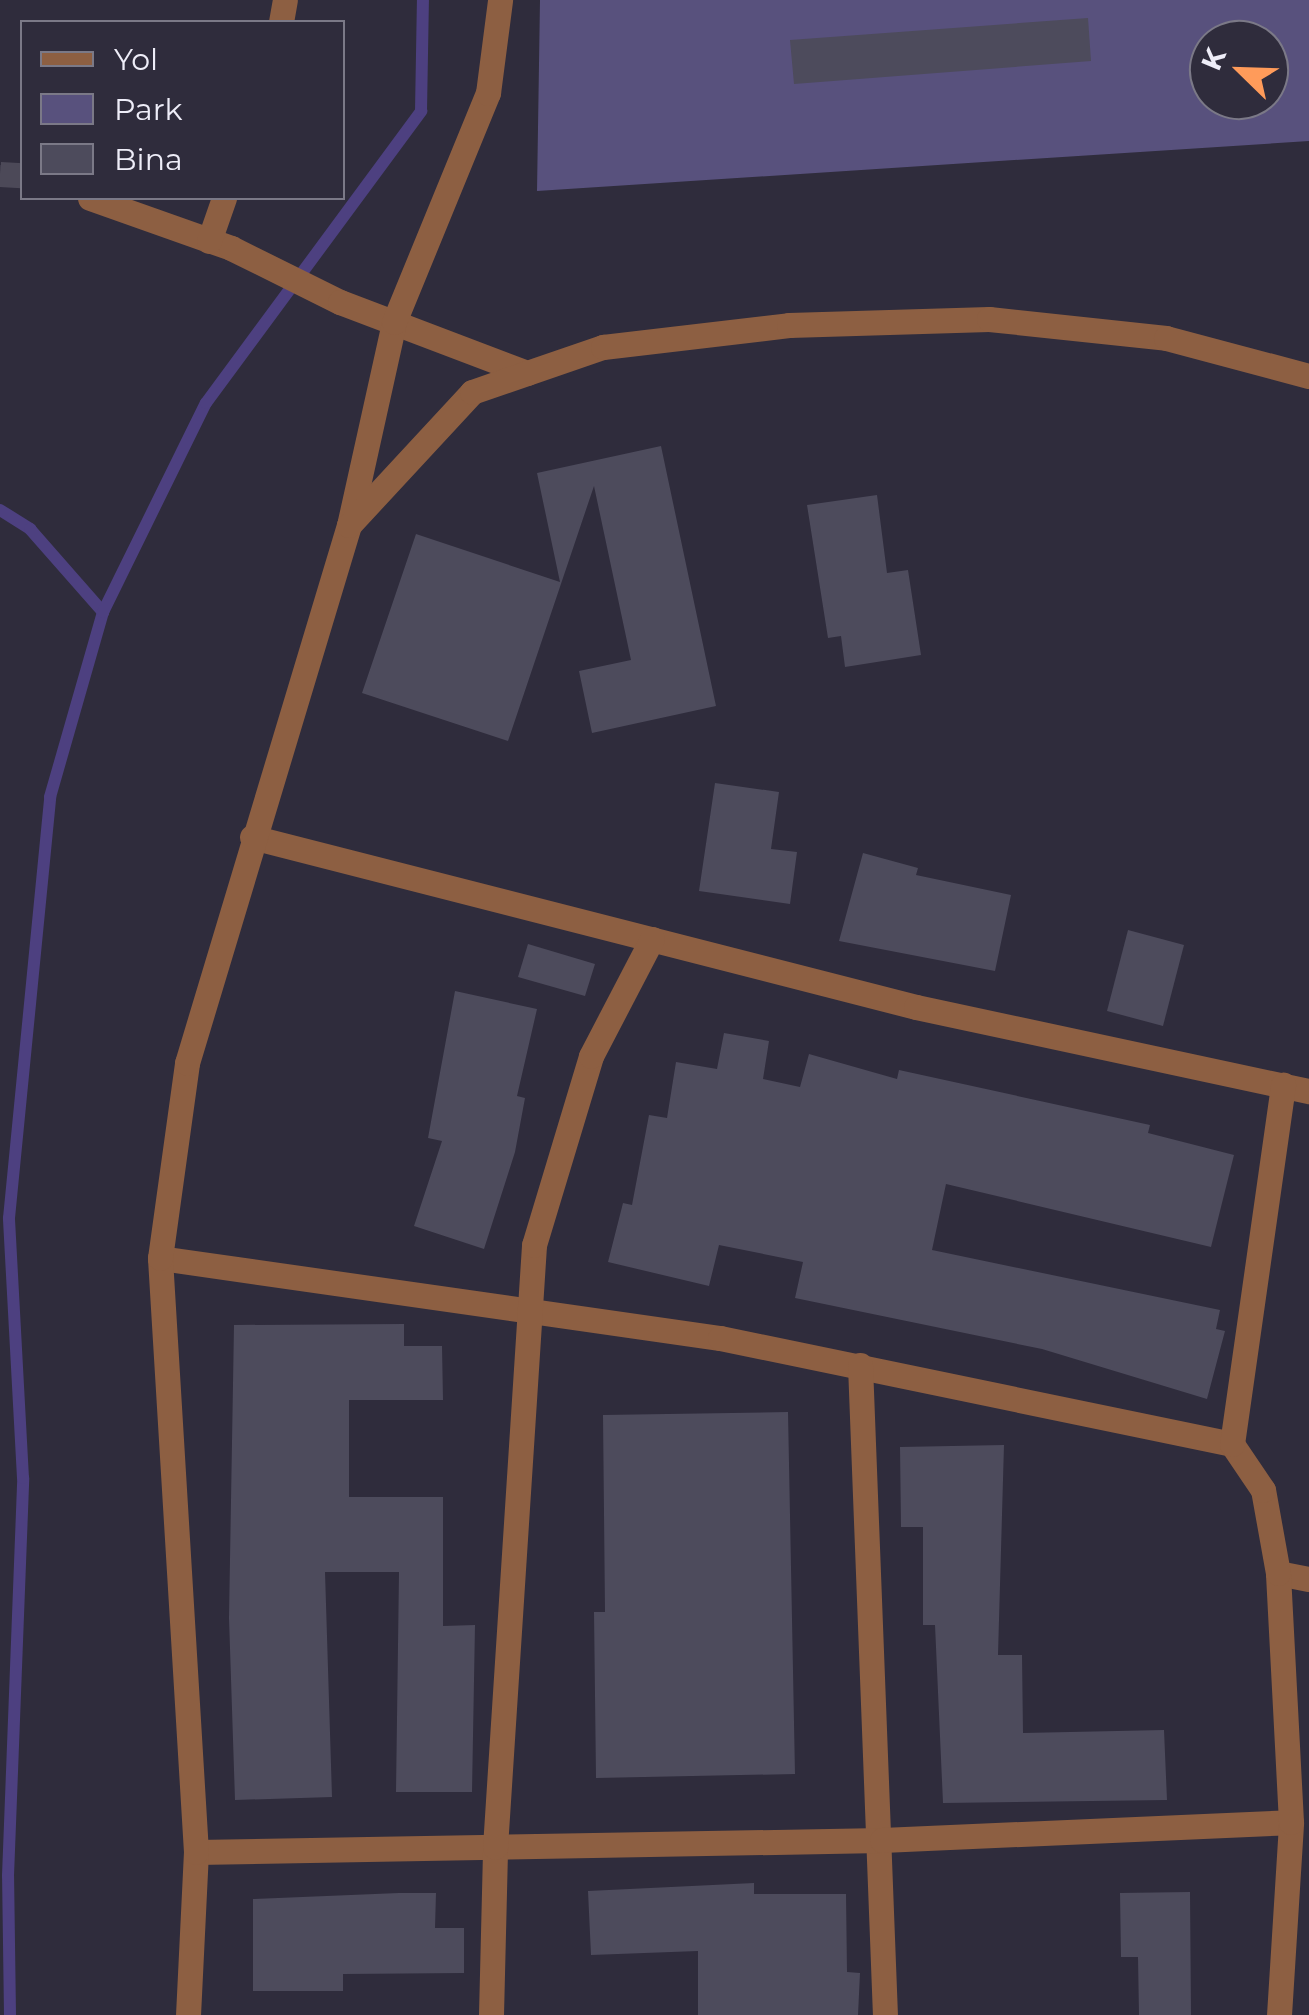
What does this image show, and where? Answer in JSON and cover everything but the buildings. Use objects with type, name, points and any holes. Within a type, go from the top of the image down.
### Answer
[{"type":"street","points":[[188,2015],[196,1852],[160,1258],[187,1064],[252,836],[349,525],[394,322],[488,93],[500,0]]},
{"type":"street","points":[[96,200],[220,244],[340,302],[528,373]]},
{"type":"street","points":[[220,244],[224,200]]},
{"type":"street","points":[[349,525],[472,392],[603,347],[752,329],[990,319],[1166,338],[1309,376]]},
{"type":"street","points":[[252,836],[916,1007],[1309,1091]]},
{"type":"street","points":[[491,2015],[495,1846],[526,1310],[538,1229],[568,1118],[606,1026],[652,939]]},
{"type":"street","points":[[1279,2015],[1291,1822],[1278,1573],[1263,1490],[1232,1444],[1283,1085]]},
{"type":"street","points":[[160,1258],[526,1310],[860,1365],[1232,1444]]},
{"type":"street","points":[[860,1365],[882,1840],[885,2015]]},
{"type":"street","points":[[1278,1573],[1309,1579]]},
{"type":"street","points":[[196,1852],[882,1840],[1291,1822]]},
{"type":"green space","points":[[540,0],[1309,0],[1309,141],[537,191]]},
{"type":"waterway","points":[[10,2015],[8,1876],[23,1478],[9,1218],[50,797],[103,612],[206,403],[421,111],[423,0]]},
{"type":"waterway","points":[[0,510],[30,529],[103,612]]},
{"type":"tunnel","points":[[0,174],[20,175]]}]
